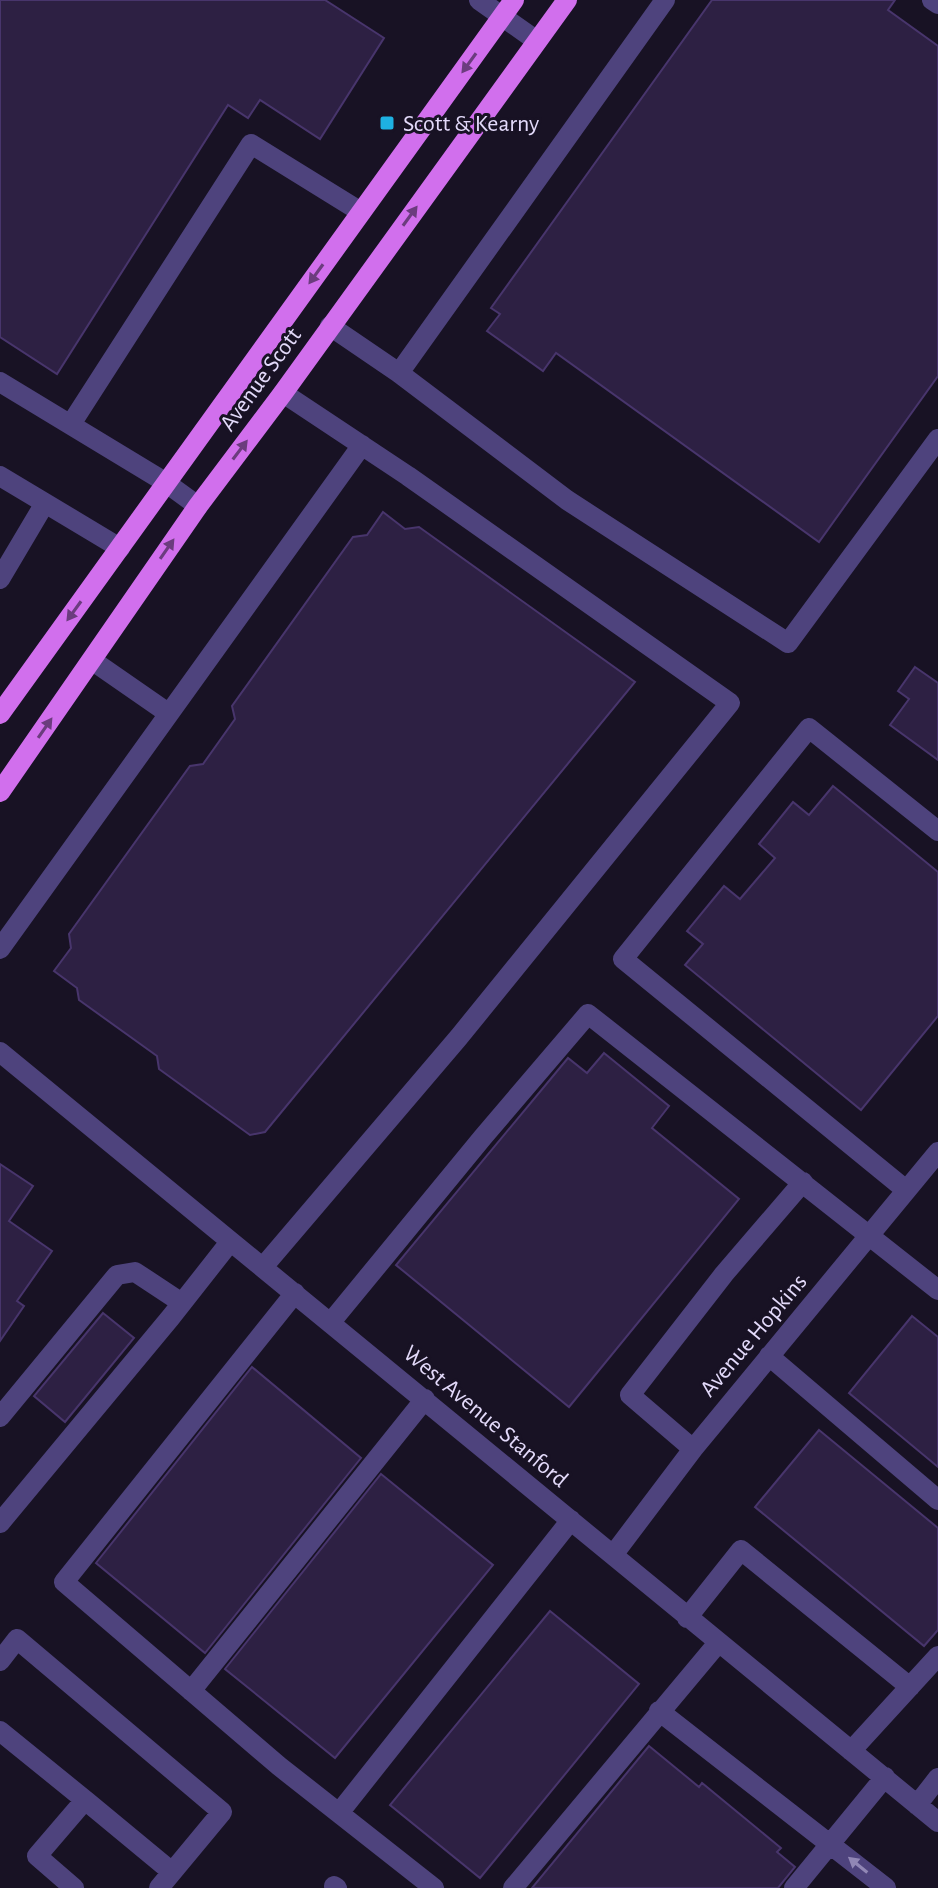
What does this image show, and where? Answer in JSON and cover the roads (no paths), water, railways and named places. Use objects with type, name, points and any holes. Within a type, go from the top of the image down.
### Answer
[{"type":"main road","name":"Avenue Scott","points":[[0,792],[93,661],[144,581],[567,0]]},
{"type":"main road","name":"Avenue Scott","points":[[0,714],[508,8]]},
{"type":"street","points":[[479,0],[508,8],[537,41]]},
{"type":"street","points":[[399,373],[665,0]]},
{"type":"street","points":[[932,0],[938,4]]},
{"type":"street","points":[[71,424],[251,144],[361,212]]},
{"type":"street","points":[[330,326],[399,373],[567,500],[788,643],[938,439]]},
{"type":"street","points":[[0,382],[165,482],[198,506]]},
{"type":"street","points":[[263,1267],[459,1037],[730,703],[283,393]]},
{"type":"street","points":[[0,949],[362,445]]},
{"type":"street","points":[[0,476],[120,548]]},
{"type":"street","points":[[0,579],[45,503]]},
{"type":"street","points":[[93,661],[168,713]]},
{"type":"street","points":[[906,1190],[623,959],[809,728],[938,831]]},
{"type":"street","points":[[331,1322],[588,1014],[938,1290]]},
{"type":"street","name":"West Avenue Stanford","points":[[0,1052],[938,1822]]},
{"type":"street","name":"Avenue Hopkins","points":[[613,1555],[693,1449],[938,1152]]},
{"type":"street","points":[[693,1449],[630,1395],[724,1274],[803,1182]]},
{"type":"street","points":[[0,1523],[230,1242]]},
{"type":"street","points":[[0,1417],[117,1275],[135,1272],[182,1303]]},
{"type":"street","points":[[295,1293],[64,1582],[191,1691],[434,1888]]},
{"type":"street","points":[[769,1356],[938,1500]]},
{"type":"street","points":[[191,1691],[425,1399]]},
{"type":"street","points":[[339,1813],[571,1520]]},
{"type":"street","points":[[687,1618],[741,1550],[910,1687]]},
{"type":"street","points":[[0,1661],[17,1639],[222,1812],[159,1888]]},
{"type":"street","points":[[513,1888],[718,1643]]},
{"type":"street","points":[[851,1751],[938,1656]]},
{"type":"street","points":[[659,1711],[886,1888]]},
{"type":"street","points":[[0,1731],[172,1872]]},
{"type":"street","points":[[794,1888],[885,1777]]},
{"type":"street","points":[[917,1805],[938,1778]]},
{"type":"street","points":[[74,1888],[37,1856],[85,1800]]},
{"type":"place","name":"Scott & Kearny","points":[[387,123]]}]
